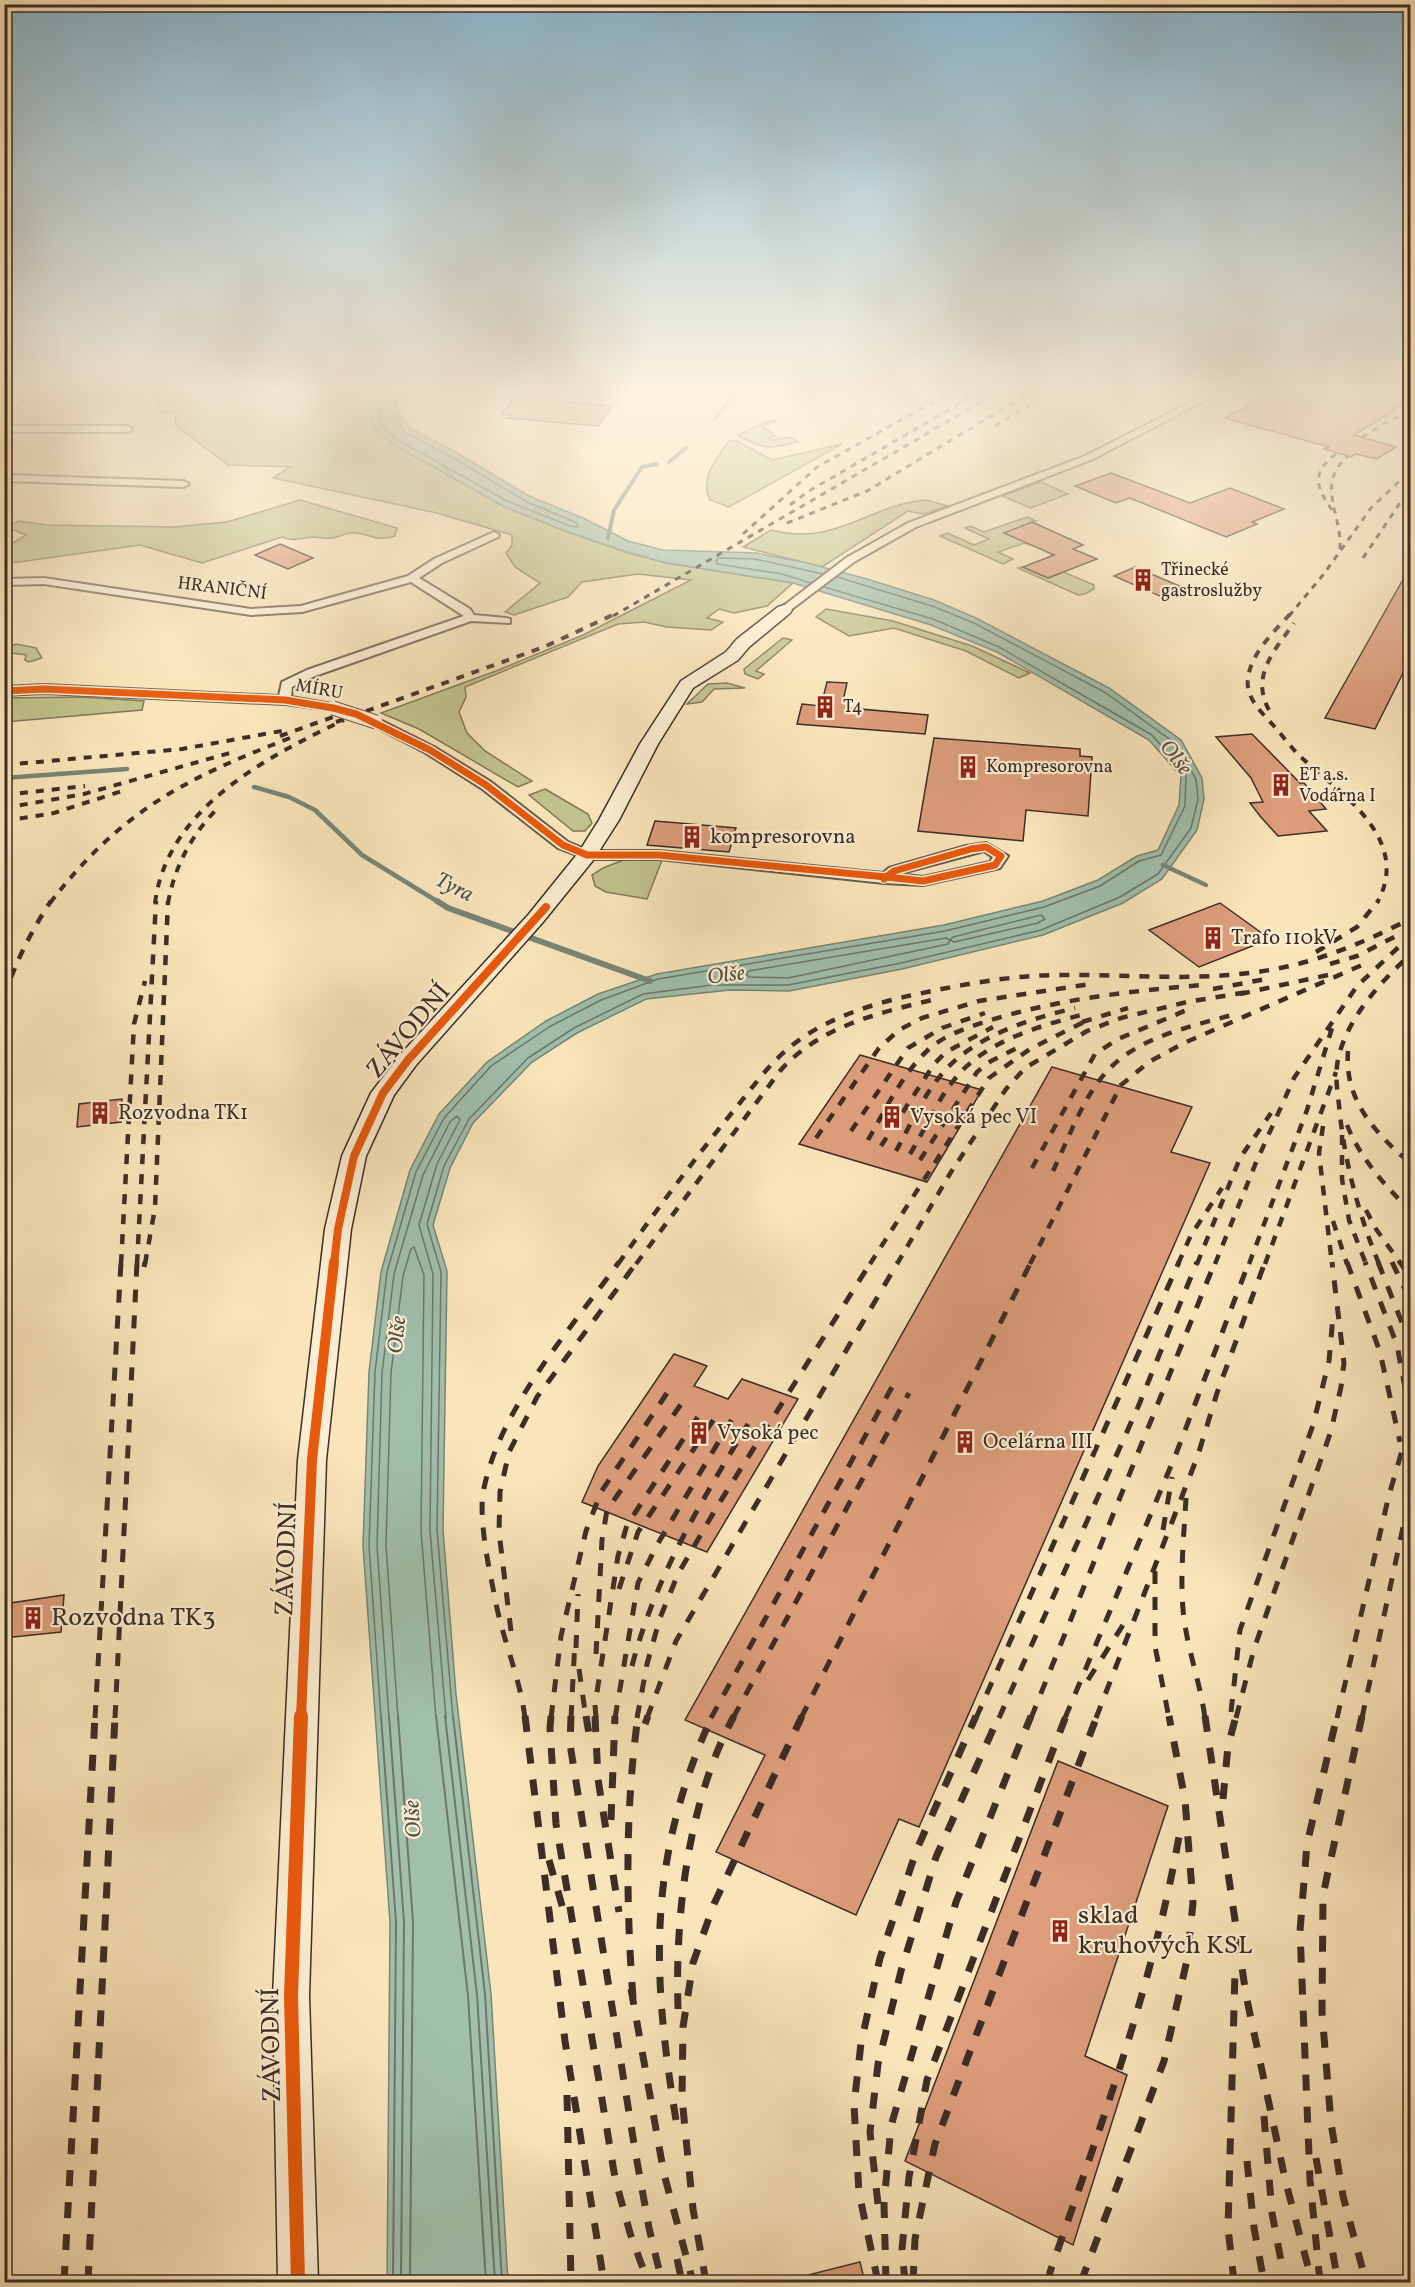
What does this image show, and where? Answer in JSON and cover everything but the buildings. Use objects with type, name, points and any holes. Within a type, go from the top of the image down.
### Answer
[{"type":"street","points":[[792,612],[883,540],[912,525],[992,494]]},
{"type":"street","name":"HRANIČNÍ","points":[[4,582],[44,581],[251,612],[302,609],[412,579],[438,561],[494,534]]},
{"type":"street","points":[[412,579],[466,611],[465,621]]},
{"type":"street","name":"ZÁVODNÍ","points":[[298,2283],[291,1996],[312,1460],[338,1229],[354,1156],[383,1093],[408,1060],[536,918],[587,855],[609,820],[649,744],[687,685],[732,656],[756,646],[792,612]]},
{"type":"street","points":[[285,700],[286,686],[310,673],[465,621],[506,621]]},
{"type":"street","name":"MÍRU","points":[[4,691],[44,689],[285,700],[333,708],[376,722],[430,750],[486,786],[563,845],[587,855]]},
{"type":"street","points":[[587,855],[659,855],[884,879],[923,882],[995,865],[1001,856],[986,847],[971,849],[894,871],[884,879]]},
{"type":"green space","points":[[347,494],[481,494],[505,507],[626,552],[667,563],[793,583],[767,606],[734,613],[719,609],[707,618],[723,622],[711,630],[667,627],[644,622],[618,624],[465,687],[466,697],[459,712],[467,733],[485,751],[532,781],[518,787],[419,729],[381,713],[496,671],[583,635],[691,580],[638,574],[582,582],[568,597],[514,615],[505,612],[540,583],[515,567],[506,553],[512,545],[512,535],[437,513]]},
{"type":"green space","points":[[708,494],[753,494],[729,507],[710,500]]},
{"type":"green space","points":[[1008,494],[1068,494],[1031,508],[1002,496]]},
{"type":"green space","points":[[300,500],[397,528],[395,536],[376,538],[348,533],[334,538],[282,537],[202,563],[140,545],[5,564],[5,548],[26,535],[6,527],[19,521],[47,525],[174,527],[227,522]]},
{"type":"green space","points":[[926,500],[948,506],[923,514],[908,511],[822,567],[743,547],[771,530],[794,534],[815,533],[851,523],[905,503]]},
{"type":"green space","points":[[1027,517],[1036,521],[1011,531],[1040,544],[1034,546],[1025,543],[998,552],[1013,559],[1003,564],[940,536],[947,533],[974,545],[989,539],[965,528],[970,526],[984,532]]},
{"type":"green space","points":[[1023,567],[1048,578],[1064,572],[1094,585],[1094,589],[1078,595],[1018,568]]},
{"type":"green space","points":[[826,609],[893,621],[972,646],[1030,673],[1019,678],[966,651],[894,628],[849,636],[816,617]]},
{"type":"green space","points":[[783,638],[792,640],[756,671],[764,674],[758,679],[745,674],[744,669]]},
{"type":"green space","points":[[16,644],[36,648],[42,658],[29,662],[25,660],[26,655],[5,652],[5,648]]},
{"type":"green space","points":[[727,683],[745,688],[714,689],[702,702],[687,704],[708,684]]},
{"type":"green space","points":[[82,697],[144,701],[142,710],[5,722],[5,698]]},
{"type":"green space","points":[[545,789],[588,814],[592,823],[585,831],[573,831],[529,795]]},
{"type":"green space","points":[[631,857],[662,860],[647,899],[606,892],[595,886],[592,875]]},
{"type":"water","name":"Olše","points":[[481,494],[525,494],[583,518],[628,541],[663,550],[756,553],[807,563],[934,600],[976,618],[1109,688],[1181,740],[1202,778],[1204,799],[1197,830],[1162,879],[1123,903],[1043,935],[902,969],[789,991],[730,990],[646,999],[577,1033],[532,1062],[473,1123],[450,1168],[433,1225],[447,1271],[443,1530],[456,1694],[491,1994],[508,2282],[387,2282],[390,1922],[363,1546],[369,1372],[381,1272],[410,1170],[439,1114],[487,1062],[546,1021],[598,994],[657,974],[944,925],[1043,901],[1098,880],[1137,856],[1158,850],[1179,805],[1181,776],[1149,740],[997,652],[931,625],[793,583],[667,563],[626,552],[505,507]]},
{"type":"waterway","points":[[608,538],[614,510],[625,494]]},
{"type":"waterway","name":"Tyra","points":[[4,778],[127,769]]},
{"type":"waterway","name":"Tyra","points":[[254,787],[289,797],[315,810],[362,855],[440,903]]},
{"type":"waterway","points":[[1163,865],[1206,885]]},
{"type":"waterway","name":"Tyra","points":[[437,901],[448,908],[650,981]]},
{"type":"railway","points":[[743,534],[787,494]]},
{"type":"railway","points":[[790,505],[805,494]]},
{"type":"railway","points":[[613,616],[823,494]]},
{"type":"railway","points":[[787,523],[860,494]]},
{"type":"railway","points":[[1322,494],[1332,510]]},
{"type":"railway","points":[[1331,494],[1340,536],[1340,549]]},
{"type":"railway","points":[[1289,616],[1323,575],[1371,508],[1386,494]]},
{"type":"railway","points":[[1363,558],[1406,494]]},
{"type":"railway","points":[[336,722],[544,647],[615,614]]},
{"type":"railway","points":[[1290,614],[1258,652],[1250,669],[1249,692],[1259,709],[1295,751],[1353,804],[1380,839],[1386,859],[1386,880],[1378,902]]},
{"type":"railway","points":[[1269,710],[1262,686],[1267,664],[1294,623]]},
{"type":"railway","points":[[280,736],[333,717]]},
{"type":"railway","points":[[155,903],[163,869],[179,840],[200,813],[225,790],[254,769],[344,720]]},
{"type":"railway","points":[[4,765],[182,749],[287,730]]},
{"type":"railway","points":[[50,903],[76,871],[103,844],[157,801],[218,768],[290,738]]},
{"type":"railway","points":[[4,808],[84,794],[237,751]]},
{"type":"railway","points":[[4,795],[85,786]]},
{"type":"railway","points":[[4,821],[54,813],[122,791]]},
{"type":"railway","points":[[168,903],[175,876],[186,851],[209,817],[219,807]]},
{"type":"railway","points":[[4,996],[24,947],[51,901]]},
{"type":"railway","points":[[137,1264],[156,901]]},
{"type":"railway","points":[[145,1264],[155,1208],[168,901]]},
{"type":"railway","points":[[1316,952],[1357,927],[1378,902]]},
{"type":"railway","points":[[618,1264],[690,1166],[768,1069],[803,1037],[848,1014],[897,999],[1001,979],[1055,975],[1200,977],[1271,970],[1332,954],[1410,919]]},
{"type":"railway","points":[[1330,964],[1357,956],[1410,929]]},
{"type":"railway","points":[[1215,1264],[1255,1165],[1294,1078],[1357,986],[1403,943]]},
{"type":"railway","points":[[1379,1264],[1358,1206],[1348,1166],[1341,1126],[1337,1065],[1342,1044],[1366,1002],[1410,955]]},
{"type":"railway","points":[[1030,1264],[1121,1085],[1149,1062],[1184,1043],[1369,962]]},
{"type":"railway","points":[[1240,994],[1328,975]]},
{"type":"railway","points":[[1213,989],[1266,979]]},
{"type":"railway","points":[[121,1264],[134,1024],[145,981]]},
{"type":"railway","points":[[816,1138],[879,1048],[899,1030],[922,1018],[979,1001],[1090,984]]},
{"type":"railway","points":[[868,1140],[911,1069],[929,1049],[950,1035],[991,1020],[1069,1001],[1202,985]]},
{"type":"railway","points":[[897,1264],[951,1172],[1006,1089],[1025,1068],[1087,1031],[1121,1018],[1187,1002],[1248,992]]},
{"type":"railway","points":[[636,1264],[780,1071],[796,1055],[833,1031],[854,1022],[940,998]]},
{"type":"railway","points":[[1032,1168],[1095,1054],[1118,1039],[1194,1007]]},
{"type":"railway","points":[[896,1151],[928,1093],[941,1075],[969,1050],[1002,1031],[1075,1008]]},
{"type":"railway","points":[[1087,1020],[1128,1008]]},
{"type":"railway","points":[[851,1131],[908,1048],[942,1028],[985,1013]]},
{"type":"railway","points":[[910,1154],[944,1093],[970,1063],[1015,1036],[1081,1015]]},
{"type":"railway","points":[[1053,1171],[1085,1103],[1111,1067],[1152,1040],[1184,1028],[1232,1015]]},
{"type":"railway","points":[[870,1264],[989,1078],[1030,1049],[1087,1020]]},
{"type":"railway","points":[[1082,1022],[1087,1020]]},
{"type":"railway","points":[[881,1146],[934,1064],[946,1052],[993,1027]]},
{"type":"railway","points":[[1249,1264],[1307,1110],[1332,1028]]},
{"type":"railway","points":[[920,1160],[977,1072],[991,1061],[1021,1046]]},
{"type":"railway","points":[[1348,1051],[1351,1085],[1364,1114],[1385,1140],[1410,1163]]},
{"type":"railway","points":[[1265,1264],[1336,1072]]},
{"type":"railway","points":[[1197,1264],[1240,1158],[1271,1113]]},
{"type":"railway","points":[[1347,1125],[1374,1171],[1410,1210]]},
{"type":"railway","points":[[1323,1126],[1319,1153],[1332,1264]]},
{"type":"railway","points":[[1342,1135],[1342,1179],[1349,1220],[1366,1264]]},
{"type":"railway","points":[[1178,1264],[1191,1235],[1222,1188]]},
{"type":"railway","points":[[1366,1210],[1376,1229],[1401,1264]]},
{"type":"railway","points":[[1333,1221],[1347,1264]]},
{"type":"railway","points":[[95,1718],[121,1262]]},
{"type":"railway","points":[[115,1718],[137,1262]]},
{"type":"railway","points":[[144,1267],[145,1262]]},
{"type":"railway","points":[[525,1718],[490,1573],[483,1531],[483,1493],[491,1462],[520,1401],[558,1343],[619,1262]]},
{"type":"railway","points":[[511,1631],[499,1532],[500,1492],[509,1452],[537,1397],[637,1262]]},
{"type":"railway","points":[[637,1718],[647,1664],[660,1618],[678,1574],[718,1505],[871,1262]]},
{"type":"railway","points":[[647,1718],[676,1641],[898,1262]]},
{"type":"railway","points":[[802,1716],[1031,1262]]},
{"type":"railway","points":[[976,1718],[1179,1262]]},
{"type":"railway","points":[[999,1718],[1138,1407],[1197,1262]]},
{"type":"railway","points":[[1031,1718],[1215,1262]]},
{"type":"railway","points":[[1065,1718],[1176,1454],[1249,1262]]},
{"type":"railway","points":[[1096,1718],[1198,1455],[1217,1393],[1265,1262]]},
{"type":"railway","points":[[1236,1718],[1254,1649],[1331,1431],[1341,1387],[1344,1363],[1332,1262]]},
{"type":"railway","points":[[1347,1262],[1380,1352],[1400,1442]]},
{"type":"railway","points":[[1337,1718],[1389,1495],[1406,1437],[1408,1404],[1397,1345],[1365,1262]]},
{"type":"railway","points":[[1378,1262],[1410,1343]]},
{"type":"railway","points":[[1392,1262],[1410,1300]]},
{"type":"railway","points":[[1400,1262],[1410,1277]]},
{"type":"railway","points":[[1231,1712],[1240,1630],[1313,1425],[1329,1361],[1333,1316]]},
{"type":"railway","points":[[712,1717],[892,1387]]},
{"type":"railway","points":[[551,1718],[561,1636],[586,1531],[601,1492],[667,1393]]},
{"type":"railway","points":[[733,1717],[909,1393]]},
{"type":"railway","points":[[596,1654],[602,1540],[607,1510],[684,1400]]},
{"type":"railway","points":[[596,1718],[595,1705],[618,1556],[627,1525],[703,1409]]},
{"type":"railway","points":[[619,1589],[638,1532],[718,1413]]},
{"type":"railway","points":[[615,1718],[638,1583],[657,1545],[734,1416]]},
{"type":"railway","points":[[632,1666],[666,1571],[713,1482],[748,1424]]},
{"type":"railway","points":[[1163,1530],[1172,1477]]},
{"type":"railway","points":[[1362,1718],[1410,1495]]},
{"type":"railway","points":[[1186,1498],[1182,1567],[1183,1609],[1205,1718]]},
{"type":"railway","points":[[1155,1571],[1155,1646],[1169,1718]]},
{"type":"railway","points":[[576,1648],[578,1594]]},
{"type":"railway","points":[[1088,1680],[1130,1614]]},
{"type":"railway","points":[[571,1718],[575,1640]]},
{"type":"railway","points":[[579,1669],[586,1718]]},
{"type":"railway","points":[[64,2282],[95,1716]]},
{"type":"railway","points":[[88,2282],[115,1716]]},
{"type":"railway","points":[[525,1716],[565,2041],[604,2282]]},
{"type":"railway","points":[[551,1716],[556,1824],[586,2005]]},
{"type":"railway","points":[[571,1716],[570,1744],[635,2150],[649,2228],[662,2282]]},
{"type":"railway","points":[[586,1716],[589,1734]]},
{"type":"railway","points":[[595,1716],[598,1779],[619,1912]]},
{"type":"railway","points":[[611,1820],[615,1716]]},
{"type":"railway","points":[[633,1998],[628,1857],[631,1786],[638,1716]]},
{"type":"railway","points":[[645,1724],[648,1716]]},
{"type":"railway","points":[[706,2282],[693,2209],[682,2098],[683,2027],[693,1963],[714,1904],[802,1716]]},
{"type":"railway","points":[[878,2282],[859,2193],[854,2105],[861,2043],[880,1958],[917,1849],[976,1716]]},
{"type":"railway","points":[[878,2204],[870,2132],[878,2064],[901,1971],[936,1857],[999,1716]]},
{"type":"railway","points":[[886,2282],[884,2204],[891,2126],[956,1902],[1031,1716]]},
{"type":"railway","points":[[905,2282],[902,2249],[909,2177],[927,2080],[1066,1716]]},
{"type":"railway","points":[[913,2282],[915,2239],[935,2144],[1097,1716]]},
{"type":"railway","points":[[1081,2282],[1164,2061],[1187,1960],[1193,1903],[1185,1800],[1169,1716]]},
{"type":"railway","points":[[1205,1716],[1246,1995],[1285,2179],[1312,2282]]},
{"type":"railway","points":[[1223,1799],[1228,1746],[1236,1716]]},
{"type":"railway","points":[[1320,2282],[1310,2180],[1300,1931],[1307,1844],[1337,1716]]},
{"type":"railway","points":[[1362,1716],[1323,1895],[1322,2012],[1331,2123],[1343,2196],[1366,2282]]},
{"type":"railway","points":[[676,2120],[662,2013],[661,1915],[666,1866],[676,1818],[691,1768],[712,1717]]},
{"type":"railway","points":[[678,2009],[682,1897],[695,1821],[705,1784],[733,1717]]},
{"type":"railway","points":[[1049,2282],[1050,2272],[1107,2107],[1142,1996],[1157,1940],[1181,1825]]},
{"type":"railway","points":[[549,1860],[563,1909]]},
{"type":"railway","points":[[1234,2282],[1228,2228],[1235,1971]]},
{"type":"railway","points":[[631,1989],[664,2174],[693,2282]]},
{"type":"railway","points":[[586,2005],[615,2178],[630,2233],[648,2282]]},
{"type":"railway","points":[[567,2095],[571,2282]]},
{"type":"railway","points":[[1264,2116],[1272,2213],[1285,2282]]},
{"type":"railway","points":[[1316,2158],[1338,2282]]},
{"type":"railway","points":[[1247,2161],[1254,2228],[1264,2282]]},
{"type":"railway","points":[[677,2259],[682,2282]]},
{"type":"cycle path","points":[[4,691],[44,689],[285,700],[356,714],[430,750],[486,785],[563,845],[587,855],[659,855],[923,881],[995,865],[1001,856],[986,847],[971,849],[894,871],[884,879]]},
{"type":"cycle path","points":[[298,2282],[291,1996],[297,1807],[312,1460],[338,1229],[354,1156],[383,1093],[408,1060],[546,907]]},
{"type":"place","name":"Třinecké gastroslužby","points":[[1143,580]]},
{"type":"place","name":"T4","points":[[825,707]]},
{"type":"place","name":"Kompresorovna","points":[[968,767]]},
{"type":"place","name":"ET a.s. Vodárna I","points":[[1281,785]]},
{"type":"place","name":"kompresorovna","points":[[692,837]]},
{"type":"place","name":"Trafo 110kV","points":[[1213,938]]},
{"type":"place","name":"Rozvodna TK1","points":[[100,1113]]},
{"type":"place","name":"Vysoká pec VI","points":[[892,1117]]},
{"type":"place","name":"Vysoká pec","points":[[699,1433]]},
{"type":"place","name":"Ocelárna III","points":[[965,1442]]},
{"type":"place","name":"Rozvodna TK3","points":[[33,1618]]},
{"type":"place","name":"sklad kruhových KSL","points":[[1060,1931]]}]
